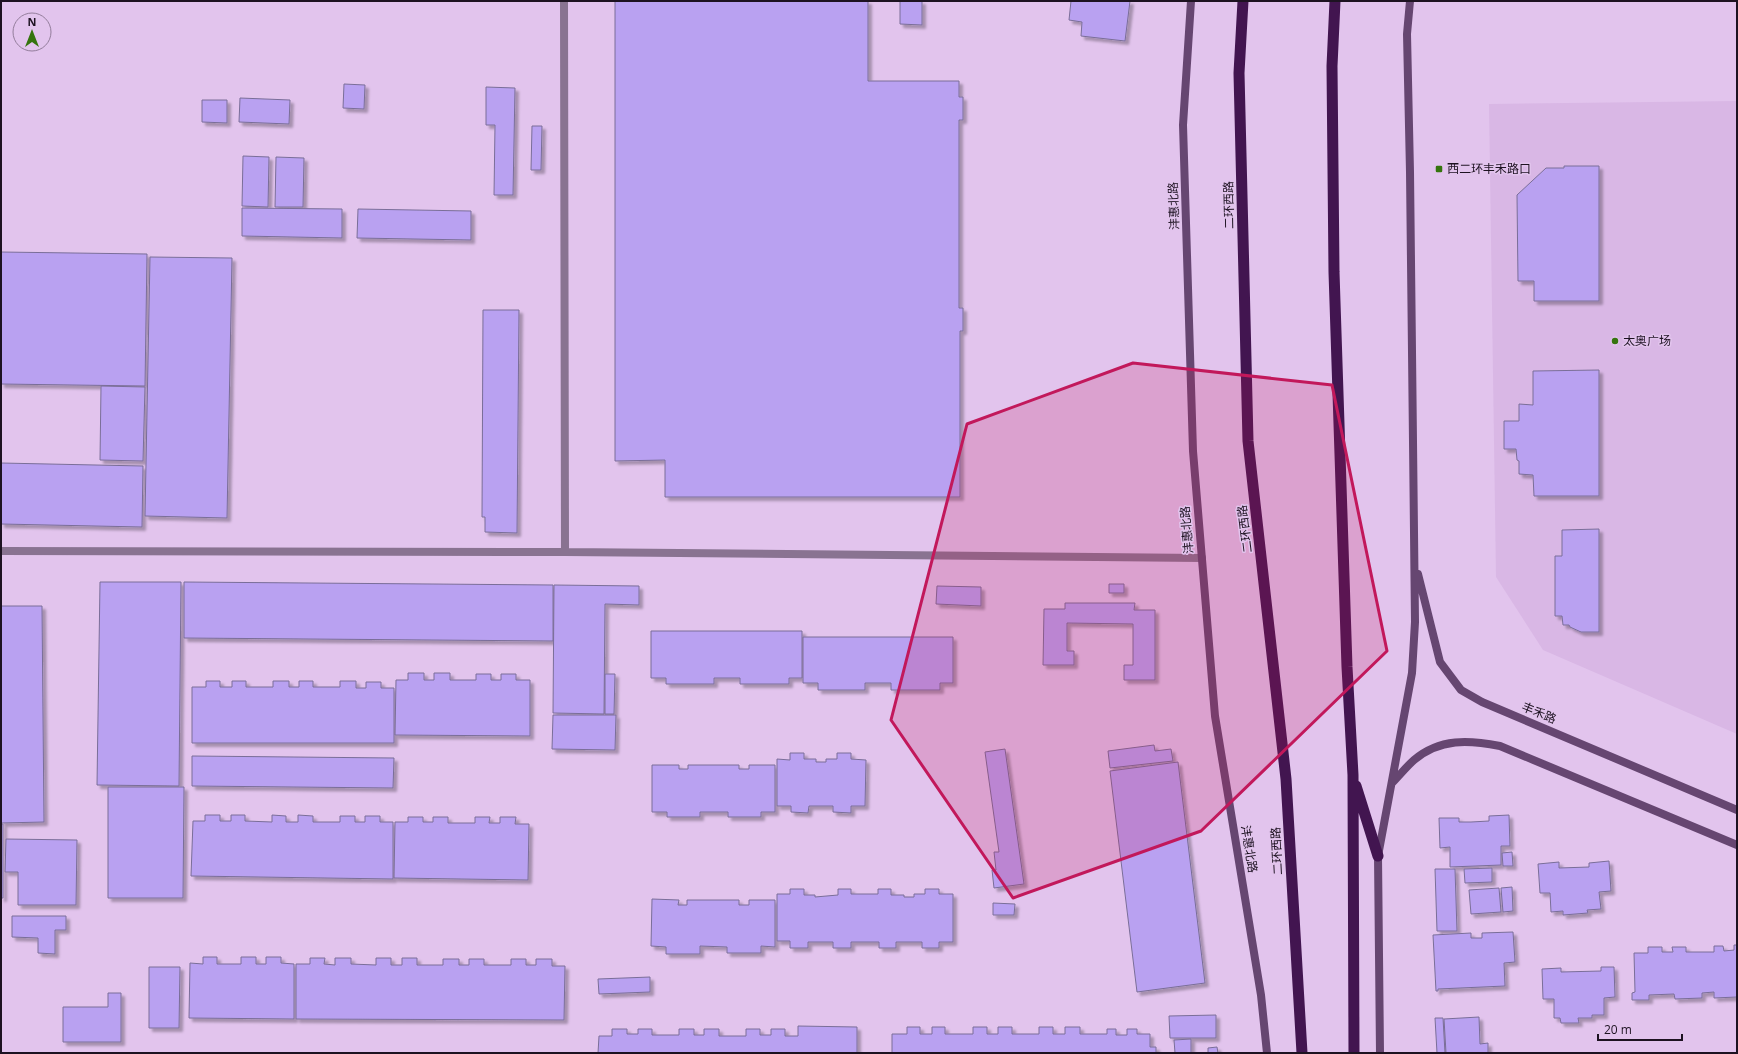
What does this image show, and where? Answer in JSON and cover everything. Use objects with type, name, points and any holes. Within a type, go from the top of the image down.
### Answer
[{"type":"highway","name":"二环西路","points":[[1243,1],[1239,73],[1248,441],[1286,780],[1302,1053]]},
{"type":"highway","points":[[1335,1],[1332,66],[1334,272],[1347,667],[1353,775],[1354,1053]]},
{"type":"highway","points":[[1353,775],[1378,856]]},
{"type":"highway","points":[[1298,1053],[1300,1024]]},
{"type":"main road","name":"沣惠北路","points":[[1191,1],[1183,125],[1193,451],[1215,716],[1261,995],[1267,1053]]},
{"type":"main road","points":[[1380,1053],[1378,856],[1412,672],[1415,622],[1407,34],[1410,1]]},
{"type":"main road","name":"丰禾路","points":[[1414,561],[1440,662],[1461,690],[1482,702],[1737,810]]},
{"type":"main road","points":[[1391,784],[1414,760],[1436,746],[1465,741],[1500,746],[1737,846]]},
{"type":"street","points":[[564,1],[565,552]]},
{"type":"street","points":[[1,551],[565,552],[1202,558]]},
{"type":"highlighted area","points":[[1133,363],[1332,385],[1387,651],[1201,831],[1013,898],[891,720],[967,424]]},
{"type":"shaded area","name":"太奥广场","points":[[1737,101],[1737,734],[1543,650],[1496,577],[1489,104]]},
{"type":"building","points":[[615,1],[868,1],[868,81],[959,81],[959,97],[963,97],[963,120],[959,120],[959,308],[963,308],[963,331],[960,331],[960,497],[665,497],[665,460],[615,461]]},
{"type":"building","points":[[900,1],[922,1],[922,25],[900,24]]},
{"type":"building","points":[[1071,1],[1130,1],[1125,41],[1081,36],[1082,22],[1069,20]]},
{"type":"building","points":[[344,84],[365,85],[364,109],[343,108]]},
{"type":"building","points":[[486,87],[515,88],[513,195],[494,195],[495,125],[486,125]]},
{"type":"building","points":[[240,98],[290,100],[289,124],[239,122]]},
{"type":"building","points":[[202,100],[227,100],[227,123],[202,122]]},
{"type":"building","points":[[532,126],[542,126],[541,170],[531,170]]},
{"type":"building","points":[[243,156],[269,157],[268,207],[242,206]]},
{"type":"building","points":[[276,157],[304,158],[303,207],[275,207]]},
{"type":"building","points":[[1564,166],[1599,166],[1599,301],[1534,301],[1534,281],[1518,281],[1517,195],[1546,168],[1564,168]]},
{"type":"building","points":[[242,208],[342,209],[342,238],[242,236]]},
{"type":"building","points":[[358,209],[471,211],[471,240],[357,238]]},
{"type":"building","points":[[1,252],[147,254],[145,386],[1,384]]},
{"type":"building","points":[[150,257],[232,258],[227,518],[145,516]]},
{"type":"building","points":[[483,310],[519,310],[517,533],[485,532],[485,517],[482,517]]},
{"type":"building","points":[[1599,370],[1599,496],[1534,496],[1533,475],[1519,474],[1519,461],[1517,460],[1516,449],[1504,449],[1504,421],[1519,421],[1519,404],[1533,405],[1533,371]]},
{"type":"building","points":[[101,386],[145,387],[143,461],[100,460]]},
{"type":"building","points":[[1,463],[143,466],[142,527],[1,524]]},
{"type":"building","points":[[1599,529],[1599,632],[1581,632],[1570,627],[1569,625],[1563,625],[1562,616],[1555,616],[1555,556],[1562,556],[1562,530]]},
{"type":"building","points":[[100,582],[181,582],[179,786],[97,785]]},
{"type":"building","points":[[184,582],[553,585],[553,641],[184,638]]},
{"type":"building","points":[[1109,584],[1124,584],[1124,593],[1109,593]]},
{"type":"building","points":[[554,585],[639,586],[639,605],[605,604],[604,714],[553,713]]},
{"type":"building","points":[[937,586],[981,587],[981,606],[936,604]]},
{"type":"building","points":[[1065,603],[1135,603],[1134,610],[1155,610],[1155,680],[1124,680],[1124,665],[1133,665],[1133,624],[1067,623],[1067,651],[1074,651],[1074,665],[1043,665],[1044,609],[1065,609]]},
{"type":"building","points":[[1,606],[42,606],[44,822],[1,823]]},
{"type":"building","points":[[651,631],[802,631],[802,678],[789,678],[789,684],[740,684],[740,678],[714,678],[714,684],[666,684],[666,678],[651,678]]},
{"type":"building","points":[[803,637],[953,637],[953,683],[940,683],[940,690],[891,690],[891,683],[865,683],[865,690],[818,690],[818,683],[803,683]]},
{"type":"building","points":[[408,673],[424,673],[424,680],[434,680],[434,673],[450,673],[450,680],[476,680],[476,674],[491,674],[491,680],[501,680],[501,674],[516,674],[516,680],[530,680],[530,736],[395,735],[396,680],[408,680]]},
{"type":"building","points":[[605,674],[615,674],[614,714],[605,714]]},
{"type":"building","points":[[206,681],[220,681],[220,687],[232,687],[232,681],[246,681],[246,687],[273,687],[273,681],[289,681],[289,687],[299,687],[299,681],[313,681],[313,687],[340,687],[340,681],[356,681],[356,688],[366,688],[366,682],[381,682],[381,688],[394,688],[394,743],[192,743],[192,687],[206,687]]},
{"type":"building","points":[[553,715],[616,715],[615,750],[552,749]]},
{"type":"building","points":[[1154,745],[1155,751],[1171,749],[1173,761],[1110,768],[1108,751]]},
{"type":"building","points":[[1005,749],[1024,884],[994,888],[992,870],[996,870],[994,852],[999,852],[985,752]]},
{"type":"building","points":[[790,753],[804,753],[804,759],[816,759],[816,762],[826,762],[826,759],[837,759],[837,753],[851,753],[851,759],[866,760],[865,806],[851,806],[851,813],[833,812],[833,806],[809,806],[808,813],[791,812],[791,806],[777,806],[777,759],[790,760]]},
{"type":"building","points":[[192,756],[394,758],[393,788],[192,786]]},
{"type":"building","points":[[1178,762],[1205,983],[1137,992],[1110,771]]},
{"type":"building","points":[[652,765],[679,765],[679,769],[688,769],[688,765],[739,765],[739,769],[749,769],[749,765],[775,765],[775,812],[761,812],[761,817],[728,817],[728,812],[700,812],[700,817],[667,817],[667,812],[652,812]]},
{"type":"building","points":[[108,787],[184,787],[183,898],[108,898]]},
{"type":"building","points":[[205,815],[220,815],[220,821],[231,821],[231,815],[245,815],[245,821],[272,822],[272,815],[286,816],[286,822],[298,822],[298,815],[313,816],[313,822],[340,822],[340,816],[355,816],[355,822],[365,822],[365,816],[380,816],[380,822],[393,822],[393,879],[191,876],[193,821],[205,821]]},
{"type":"building","points":[[1509,815],[1510,846],[1501,846],[1501,865],[1450,867],[1450,847],[1440,848],[1439,818],[1459,818],[1459,822],[1471,822],[1489,821],[1489,816]]},
{"type":"building","points":[[408,817],[423,817],[423,822],[433,822],[433,817],[448,817],[448,823],[475,823],[475,817],[490,817],[489,823],[500,823],[500,817],[516,817],[515,824],[529,824],[528,880],[394,878],[395,822],[408,822]]},
{"type":"building","points":[[1,824],[3,824],[3,898],[1,898]]},
{"type":"building","points":[[6,839],[77,840],[76,905],[18,905],[18,872],[5,872]]},
{"type":"building","points":[[1512,852],[1513,866],[1503,866],[1502,853]]},
{"type":"building","points":[[1609,861],[1611,891],[1599,892],[1601,909],[1587,910],[1588,913],[1563,915],[1563,911],[1551,912],[1550,893],[1540,893],[1538,864],[1559,862],[1559,868],[1589,867],[1589,863]]},
{"type":"building","points":[[1492,868],[1492,882],[1465,883],[1464,869]]},
{"type":"building","points":[[1435,869],[1455,869],[1457,931],[1437,931]]},
{"type":"building","points":[[1512,887],[1513,911],[1503,912],[1501,888]]},
{"type":"building","points":[[1499,888],[1501,912],[1471,914],[1469,890]]},
{"type":"building","points":[[790,889],[804,889],[804,895],[815,895],[815,897],[838,895],[838,889],[851,889],[851,894],[878,894],[878,889],[891,889],[891,895],[914,897],[914,894],[925,894],[925,889],[939,889],[939,894],[953,894],[953,942],[939,942],[939,948],[922,948],[922,942],[896,942],[896,948],[879,948],[879,942],[851,942],[851,948],[833,948],[833,942],[808,942],[808,948],[790,948],[790,941],[777,941],[777,894],[790,894]]},
{"type":"building","points":[[652,899],[679,900],[678,905],[687,905],[687,900],[739,900],[739,905],[749,905],[749,900],[775,900],[775,947],[761,946],[761,953],[727,953],[727,947],[700,946],[700,954],[666,954],[666,947],[651,946]]},
{"type":"building","points":[[993,903],[1015,904],[1014,915],[993,915]]},
{"type":"building","points":[[12,916],[66,916],[66,930],[55,930],[55,954],[38,953],[38,938],[12,937]]},
{"type":"building","points":[[1513,932],[1515,962],[1504,963],[1505,986],[1438,989],[1438,991],[1436,991],[1433,935],[1471,933],[1471,938],[1482,938],[1482,933]]},
{"type":"building","points":[[1734,945],[1737,945],[1737,997],[1714,998],[1714,992],[1702,993],[1702,998],[1675,999],[1674,994],[1649,995],[1649,1000],[1632,1000],[1632,993],[1635,992],[1634,953],[1648,953],[1648,947],[1662,947],[1662,952],[1673,952],[1672,947],[1686,947],[1686,952],[1714,952],[1714,946],[1723,946],[1724,951],[1734,950]]},
{"type":"building","points":[[203,957],[217,957],[217,964],[241,964],[241,957],[256,957],[256,964],[266,964],[266,957],[281,957],[281,963],[294,964],[294,1019],[189,1018],[190,963],[203,964]]},
{"type":"building","points":[[310,958],[325,958],[324,964],[335,965],[335,958],[351,958],[351,964],[376,965],[376,958],[391,958],[391,965],[402,965],[402,958],[417,958],[417,965],[443,965],[443,959],[459,959],[459,965],[469,965],[469,959],[484,959],[484,965],[511,965],[511,959],[526,959],[526,965],[536,965],[536,959],[552,959],[552,966],[565,966],[564,1020],[296,1019],[296,964],[310,964]]},
{"type":"building","points":[[149,967],[180,967],[179,1028],[149,1028]]},
{"type":"building","points":[[1601,967],[1614,967],[1615,997],[1604,998],[1604,1015],[1592,1015],[1592,1018],[1578,1018],[1579,1023],[1561,1023],[1560,1018],[1554,1018],[1554,999],[1543,999],[1542,969],[1561,968],[1561,972],[1601,971]]},
{"type":"building","points":[[650,977],[650,992],[599,994],[598,979]]},
{"type":"building","points":[[108,993],[121,993],[121,1042],[63,1042],[63,1007],[108,1007]]},
{"type":"building","points":[[1216,1015],[1216,1038],[1170,1038],[1169,1016]]},
{"type":"building","points":[[1479,1017],[1480,1044],[1488,1043],[1488,1053],[1446,1053],[1444,1019]]},
{"type":"building","points":[[1435,1018],[1443,1018],[1445,1053],[1437,1053]]},
{"type":"building","points":[[798,1026],[857,1027],[857,1053],[598,1053],[599,1036],[612,1036],[612,1029],[627,1029],[627,1034],[638,1034],[638,1029],[652,1029],[652,1035],[679,1035],[679,1029],[694,1029],[694,1035],[704,1035],[704,1029],[719,1029],[719,1036],[746,1036],[746,1029],[760,1029],[760,1035],[771,1035],[771,1029],[785,1029],[785,1036],[798,1036]]},
{"type":"building","points":[[907,1027],[920,1027],[920,1034],[932,1034],[932,1027],[945,1027],[945,1034],[973,1034],[973,1027],[987,1027],[987,1034],[998,1034],[998,1027],[1012,1027],[1012,1034],[1039,1034],[1039,1027],[1053,1027],[1053,1034],[1065,1034],[1065,1027],[1080,1027],[1080,1034],[1107,1034],[1107,1029],[1116,1029],[1116,1035],[1127,1035],[1127,1029],[1137,1029],[1137,1034],[1150,1034],[1150,1047],[1156,1047],[1156,1053],[892,1053],[892,1034],[907,1034]]},
{"type":"building","points":[[1191,1039],[1191,1053],[1175,1053],[1174,1040]]},
{"type":"building","points":[[1217,1047],[1218,1053],[1208,1053],[1208,1048]]},
{"type":"place","name":"西二环丰禾路口","points":[[1439,169]]},
{"type":"place","name":"太奥广场","points":[[1615,341]]}]
